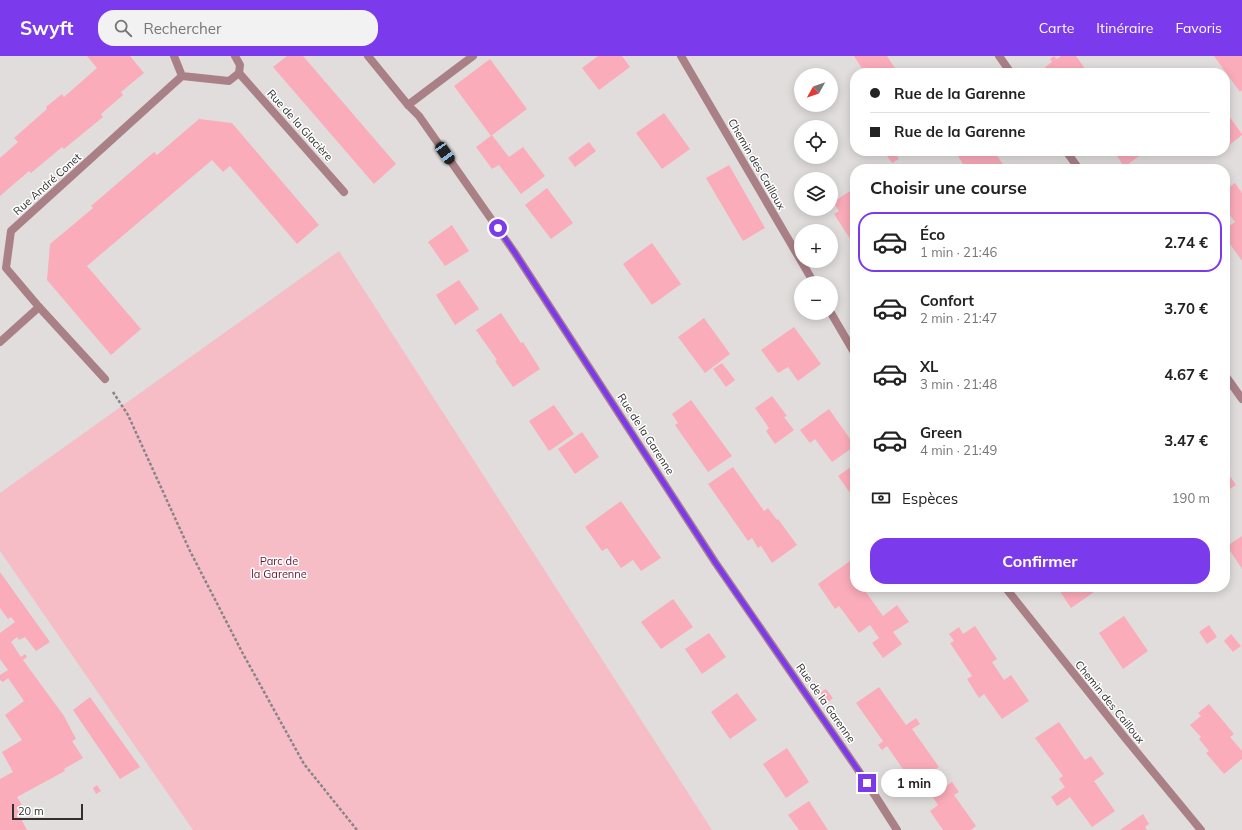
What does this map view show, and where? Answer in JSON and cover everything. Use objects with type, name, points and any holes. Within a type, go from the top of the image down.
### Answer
[{"type":"street","points":[[174,56],[182,76],[229,81],[239,73]]},
{"type":"street","name":"Rue de la Glacière","points":[[235,56],[240,65],[239,73],[344,192]]},
{"type":"street","name":"Rue de la Garenne","points":[[368,56],[408,105],[419,116],[515,253],[715,562],[863,776],[897,830]]},
{"type":"street","points":[[408,105],[473,56]]},
{"type":"street","name":"Chemin des Cailloux","points":[[681,56],[810,276]]},
{"type":"street","points":[[1000,56],[1008,68]]},
{"type":"street","name":"Rue André Conet","points":[[105,379],[39,307],[6,268],[12,231],[182,76]]},
{"type":"street","points":[[0,342],[39,307]]},
{"type":"street","points":[[835,320],[850,345]]},
{"type":"street","points":[[1230,382],[1242,399]]},
{"type":"street","name":"Chemin des Cailloux","points":[[1009,592],[1126,739],[1201,830]]},
{"type":"path","points":[[105,379],[128,415],[193,558],[242,652],[304,764],[357,830]]},
{"type":"green space","name":"Parc de la Garenne","points":[[339,251],[712,830],[193,830],[0,551],[0,493]]},
{"type":"building","points":[[87,56],[130,56],[144,73],[121,92],[123,95],[101,114],[103,117],[64,149],[62,147],[31,173],[29,171],[0,196],[0,158],[18,142],[14,138],[47,109],[46,107],[62,94],[64,97],[97,68]]},
{"type":"building","points":[[287,56],[303,56],[396,164],[374,184],[273,67]]},
{"type":"building","points":[[598,56],[622,56],[630,67],[599,90],[582,68]]},
{"type":"building","points":[[854,56],[887,56],[895,68],[862,68]]},
{"type":"building","points":[[1054,56],[1057,59],[1061,56],[1076,56],[1084,68],[1046,68],[1045,67],[1052,62],[1050,59]]},
{"type":"building","points":[[1214,56],[1242,56],[1242,90],[1240,92],[1230,78],[1230,68],[1223,68]]},
{"type":"building","points":[[490,59],[527,109],[491,136],[454,86]]},
{"type":"building","points":[[664,113],[690,149],[662,169],[636,133]]},
{"type":"building","points":[[1230,118],[1242,134],[1230,144]]},
{"type":"building","points":[[199,119],[232,123],[319,225],[297,244],[230,166],[223,172],[212,160],[87,266],[141,329],[111,355],[47,280],[50,244],[93,208],[91,206],[154,152],[157,155]]},
{"type":"building","points":[[492,135],[509,157],[523,147],[545,176],[521,194],[499,165],[492,169],[476,147]]},
{"type":"building","points":[[589,142],[596,151],[575,167],[568,158]]},
{"type":"building","points":[[887,156],[897,156],[899,159],[892,163]]},
{"type":"building","points":[[958,156],[997,156],[1003,164],[963,164]]},
{"type":"building","points":[[1117,156],[1139,156],[1128,164],[1122,164]]},
{"type":"building","points":[[729,165],[765,228],[743,241],[706,178]]},
{"type":"building","points":[[1235,183],[1242,193],[1242,261],[1230,244],[1230,226],[1235,222],[1230,215],[1230,186]]},
{"type":"building","points":[[547,188],[573,223],[551,239],[525,205]]},
{"type":"building","points":[[850,191],[850,238],[835,216],[838,216],[838,199]]},
{"type":"building","points":[[452,225],[469,251],[445,266],[428,242]]},
{"type":"building","points":[[652,243],[681,284],[652,305],[623,264]]},
{"type":"building","points":[[459,280],[479,309],[455,325],[436,295]]},
{"type":"building","points":[[501,313],[521,343],[523,342],[540,369],[513,387],[495,361],[497,360],[476,330]]},
{"type":"building","points":[[704,318],[730,354],[705,373],[678,337]]},
{"type":"building","points":[[794,327],[821,364],[798,381],[788,367],[778,373],[761,350]]},
{"type":"building","points":[[722,363],[735,380],[726,387],[713,369]]},
{"type":"building","points":[[772,396],[787,416],[784,417],[794,430],[775,444],[766,431],[769,428],[755,408]]},
{"type":"building","points":[[691,400],[732,456],[708,472],[675,425],[678,423],[672,414]]},
{"type":"building","points":[[554,405],[574,434],[549,451],[529,421]]},
{"type":"building","points":[[829,409],[850,439],[850,449],[832,462],[815,439],[810,443],[800,430]]},
{"type":"building","points":[[582,432],[599,457],[575,474],[558,449]]},
{"type":"building","points":[[733,467],[764,511],[768,508],[797,545],[772,563],[761,546],[758,548],[752,538],[748,541],[708,484]]},
{"type":"building","points":[[850,468],[850,493],[838,476]]},
{"type":"building","points":[[1230,476],[1236,485],[1230,489]]},
{"type":"building","points":[[621,501],[661,558],[641,571],[633,560],[621,568],[607,548],[602,551],[585,527]]},
{"type":"building","points":[[1242,536],[1242,569],[1230,551],[1230,544]]},
{"type":"building","points":[[850,561],[850,592],[866,592],[883,616],[897,605],[909,622],[893,632],[902,644],[883,658],[872,643],[879,638],[870,625],[859,633],[839,606],[835,609],[818,584]]},
{"type":"building","points":[[0,572],[50,642],[36,651],[25,637],[19,640],[17,637],[11,642],[21,657],[25,654],[27,657],[23,660],[64,716],[76,739],[72,741],[83,758],[64,769],[65,771],[17,797],[22,805],[18,807],[25,810],[24,814],[20,817],[27,830],[0,830],[0,779],[13,772],[2,752],[22,740],[5,715],[24,701],[8,678],[3,682],[0,680],[0,675],[8,670],[0,659],[0,633],[15,622],[11,617],[8,619],[0,608]]},
{"type":"building","points":[[1060,592],[1094,592],[1071,608]]},
{"type":"building","points":[[673,599],[693,627],[661,649],[641,622]]},
{"type":"building","points":[[1124,616],[1148,651],[1123,669],[1099,633]]},
{"type":"building","points":[[1209,625],[1217,637],[1207,644],[1199,632]]},
{"type":"building","points":[[975,626],[997,659],[992,662],[1004,680],[1011,675],[1029,701],[1002,719],[984,694],[979,698],[967,679],[972,676],[950,643],[954,641],[949,634],[959,627],[963,634]]},
{"type":"building","points":[[709,633],[726,657],[702,674],[685,649]]},
{"type":"building","points":[[1231,634],[1241,646],[1233,652],[1224,641]]},
{"type":"building","points":[[879,687],[906,725],[916,718],[920,724],[912,729],[939,767],[914,785],[887,746],[882,750],[878,745],[883,741],[856,703]]},
{"type":"building","points":[[826,689],[833,698],[827,703],[820,693]]},
{"type":"building","points":[[737,693],[757,720],[730,739],[711,712]]},
{"type":"building","points":[[90,697],[140,767],[120,779],[73,710]]},
{"type":"building","points":[[1209,704],[1234,734],[1230,737],[1242,751],[1242,759],[1224,774],[1206,753],[1209,751],[1199,739],[1201,737],[1190,725],[1201,716],[1198,713]]},
{"type":"building","points":[[1059,722],[1085,760],[1091,756],[1104,774],[1094,781],[1115,811],[1092,827],[1070,797],[1057,806],[1051,797],[1065,787],[1059,779],[1063,776],[1035,738]]},
{"type":"building","points":[[787,748],[809,782],[786,798],[763,764]]},
{"type":"building","points":[[952,782],[959,792],[954,795],[976,826],[971,830],[943,830],[930,811],[938,805],[932,796]]},
{"type":"building","points":[[97,785],[101,791],[96,794],[93,788]]},
{"type":"building","points":[[809,801],[828,830],[799,830],[788,815]]},
{"type":"building","points":[[1143,814],[1149,824],[1145,827],[1147,830],[1120,830]]},
{"type":"route","points":[[498,228],[715,562],[867,783]]}]
